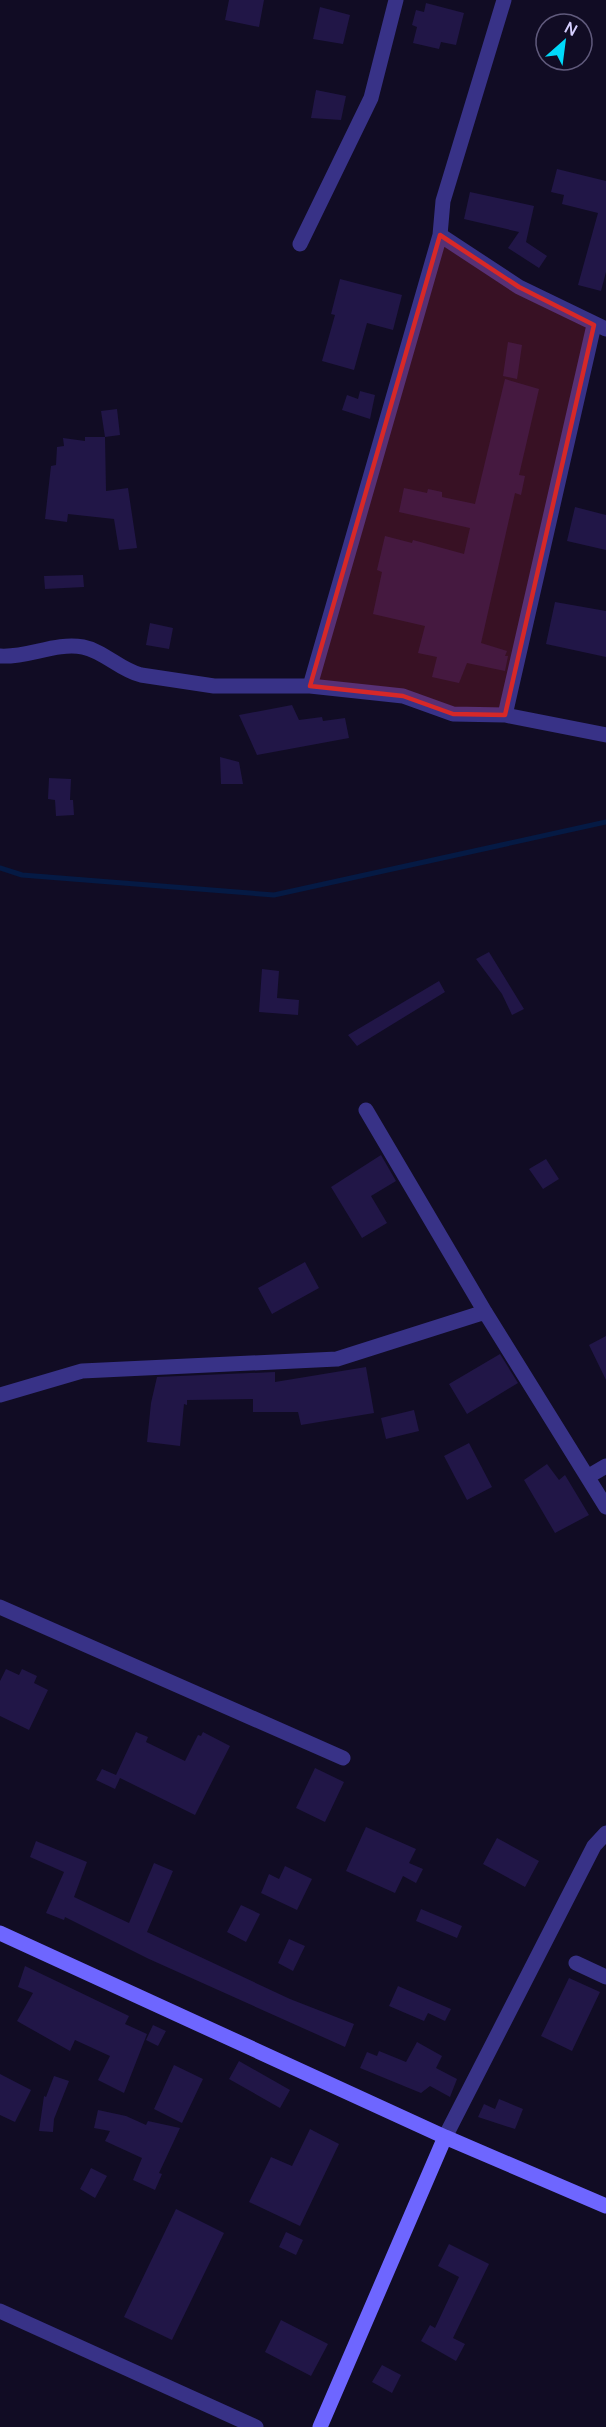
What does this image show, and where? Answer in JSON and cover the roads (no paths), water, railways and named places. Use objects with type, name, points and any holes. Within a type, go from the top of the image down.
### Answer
[{"type":"main road","points":[[0,1933],[445,2137],[606,2206]]},
{"type":"main road","points":[[320,2427],[445,2137]]},
{"type":"street","points":[[300,244],[370,98],[396,0]]},
{"type":"street","points":[[310,686],[440,235],[443,201],[504,0]]},
{"type":"street","points":[[440,235],[519,286],[600,327],[505,715]]},
{"type":"street","points":[[0,656],[65,646],[82,647],[93,650],[130,673],[141,675],[214,686],[310,686],[403,696],[453,714],[505,715],[606,735]]},
{"type":"street","points":[[366,1110],[485,1312],[589,1476],[606,1507]]},
{"type":"street","points":[[0,1395],[82,1371],[337,1359],[485,1312]]},
{"type":"street","points":[[589,1476],[606,1466]]},
{"type":"street","points":[[0,1607],[343,1758]]},
{"type":"street","points":[[445,2137],[594,1846],[606,1833]]},
{"type":"street","points":[[576,1963],[606,1977]]},
{"type":"street","points":[[0,2312],[256,2427]]},
{"type":"waterway","points":[[0,868],[22,875],[274,895],[606,822]]}]
